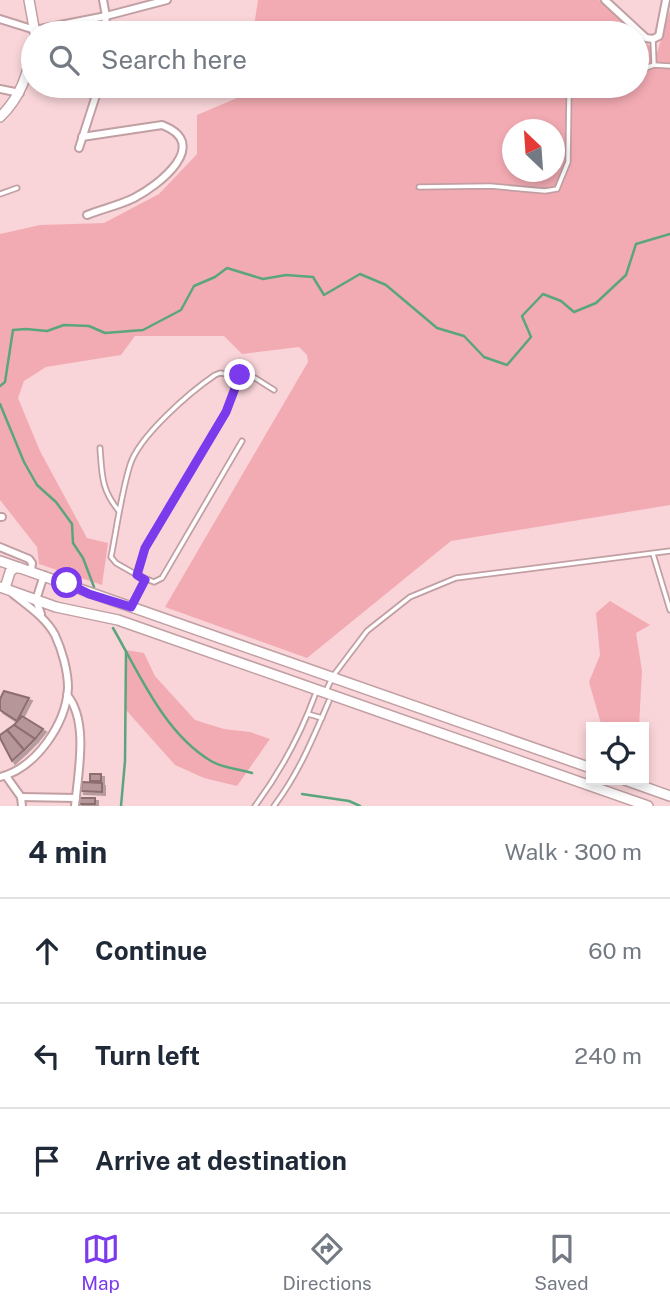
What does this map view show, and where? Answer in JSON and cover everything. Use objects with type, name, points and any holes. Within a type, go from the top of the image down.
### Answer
[{"type":"street","points":[[29,0],[33,21]]},
{"type":"street","points":[[103,0],[105,21]]},
{"type":"street","points":[[84,21],[167,0]]},
{"type":"street","points":[[605,0],[628,21]]},
{"type":"street","points":[[649,38],[656,38],[666,0]]},
{"type":"street","points":[[0,19],[21,27]]},
{"type":"street","points":[[0,89],[20,93],[0,117]]},
{"type":"street","points":[[79,148],[95,98]]},
{"type":"street","points":[[82,137],[162,125],[181,139],[185,146],[177,162],[154,187],[131,199],[87,215]]},
{"type":"street","points":[[0,547],[29,559],[32,563],[31,571]]},
{"type":"street","points":[[0,561],[586,766]]},
{"type":"street","points":[[0,598],[10,572],[14,568],[20,568]]},
{"type":"street","points":[[22,806],[21,797],[3,776],[32,761],[47,743],[67,695],[67,677],[59,645],[43,619],[36,600],[44,575]]},
{"type":"street","points":[[5,588],[56,607],[118,620],[622,802],[648,806]]},
{"type":"street","points":[[5,588],[43,619]]},
{"type":"street","points":[[186,644],[192,628]]},
{"type":"street","points":[[21,797],[76,802],[80,734],[78,716],[67,695]]},
{"type":"street","points":[[639,785],[670,796]]},
{"type":"lane","points":[[654,65],[656,38]]},
{"type":"lane","points":[[649,67],[670,66]]},
{"type":"lane","points":[[419,187],[490,186],[545,191],[557,189],[568,162],[569,98]]},
{"type":"lane","points":[[0,194],[17,188]]},
{"type":"lane","points":[[242,441],[162,578],[154,582],[145,580],[112,560],[130,464],[150,432],[215,375],[254,378],[274,390]]},
{"type":"lane","points":[[137,575],[145,548],[226,412],[240,375]]},
{"type":"lane","points":[[100,448],[105,490],[120,512]]},
{"type":"lane","points":[[274,806],[290,786],[314,739],[323,718],[333,676],[367,631],[410,597],[456,578],[670,551]]},
{"type":"lane","points":[[653,554],[670,610]]},
{"type":"lane","points":[[131,607],[145,580]]},
{"type":"lane","points":[[255,806],[277,777],[315,695]]},
{"type":"lane","points":[[308,715],[323,718]]},
{"type":"shaded area","points":[[258,0],[599,0],[623,21],[255,21]]},
{"type":"shaded area","points":[[670,10],[670,505],[451,541],[307,658],[165,607],[308,362],[307,355],[299,347],[242,354],[224,336],[135,336],[121,355],[46,367],[24,381],[18,398],[40,451],[87,538],[108,543],[102,585],[39,564],[37,547],[0,500],[0,234],[40,225],[104,223],[159,194],[197,154],[197,115],[237,98],[649,98],[649,45],[657,53]]},
{"type":"shaded area","points":[[610,601],[650,625],[636,633],[642,671],[639,722],[601,722],[589,682],[600,655],[596,613]]},
{"type":"shaded area","points":[[126,650],[144,653],[155,676],[195,720],[270,739],[237,786],[204,778],[175,765],[126,710]]},
{"type":"building","points":[[4,691],[29,698],[17,721],[0,710],[0,699]]},
{"type":"building","points":[[22,716],[43,729],[35,739],[14,725]]},
{"type":"building","points":[[14,725],[35,739],[24,750],[7,730]]},
{"type":"building","points":[[7,730],[24,750],[12,761],[0,738]]},
{"type":"building","points":[[90,774],[101,774],[101,781],[90,781]]},
{"type":"building","points":[[82,782],[102,783],[102,792],[81,791]]},
{"type":"building","points":[[79,798],[95,798],[95,804],[79,804]]},
{"type":"waterway","points":[[0,386],[5,382],[13,330],[47,331],[64,325],[89,326],[105,333],[143,330],[181,310],[194,286],[215,277],[227,268],[263,279],[286,275],[313,277],[324,295],[360,274],[386,285],[437,328],[464,336],[484,357],[507,365],[531,337],[522,316],[543,294],[561,301],[574,312],[596,303],[626,275],[636,244],[670,234]]},
{"type":"waterway","points":[[0,404],[24,462],[37,485],[56,502],[72,524],[73,543],[83,558],[94,587]]},
{"type":"waterway","points":[[113,628],[154,701],[180,735],[194,749],[215,763],[252,773]]},
{"type":"waterway","points":[[121,806],[125,761],[126,652]]},
{"type":"waterway","points":[[302,794],[349,801],[360,806]]},
{"type":"route","points":[[67,583],[89,594],[131,607],[145,580],[137,575],[145,548],[226,412],[240,375]]}]
